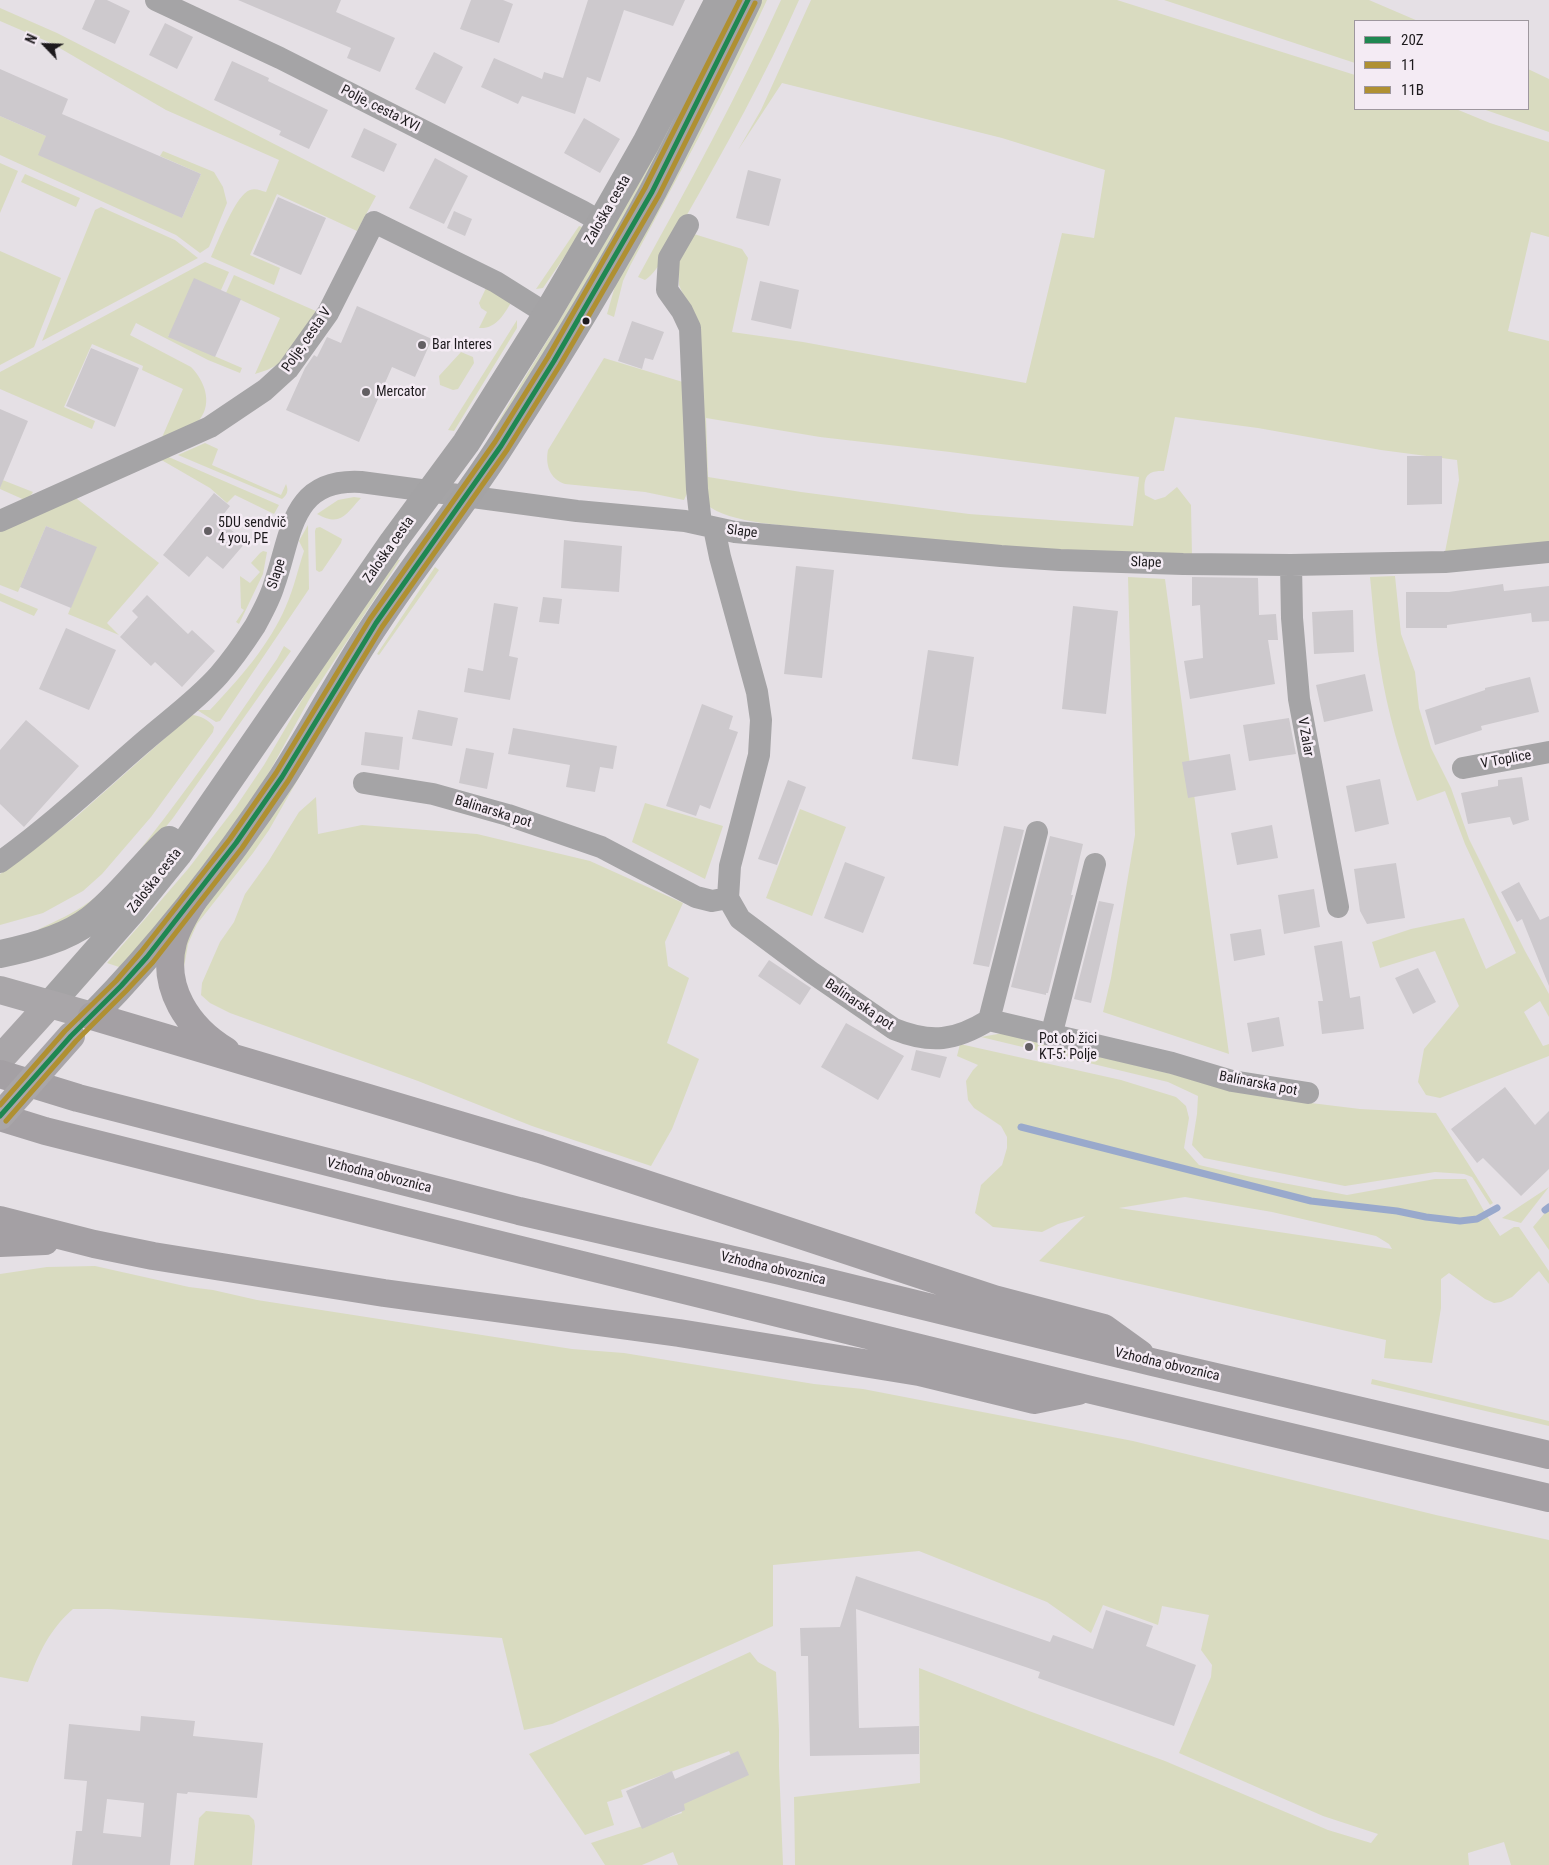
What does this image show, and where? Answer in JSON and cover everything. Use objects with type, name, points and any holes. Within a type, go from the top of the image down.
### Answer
[{"type":"highway","points":[[192,901],[173,942],[171,974],[176,996],[189,1018],[206,1036],[222,1049],[247,1063]]},
{"type":"highway","points":[[92,1016],[540,1149],[994,1299],[1104,1328],[1152,1362]]},
{"type":"highway","name":"Vzhodna obvoznica","points":[[0,1074],[78,1098],[520,1211],[781,1271],[1152,1362],[1549,1455]]},
{"type":"highway","points":[[0,1116],[55,1134],[412,1224],[1087,1389],[1549,1498]]},
{"type":"highway","points":[[0,1220],[94,1244],[163,1258],[374,1292],[679,1333],[919,1372],[1034,1400],[1087,1389]]},
{"type":"highway","points":[[0,1243],[48,1241],[94,1244]]},
{"type":"main road","name":"Zaloška cesta","points":[[0,1060],[149,890],[178,854],[430,491],[466,443],[548,314],[601,222],[651,134],[719,0]]},
{"type":"main road","name":"Zaloška cesta","points":[[0,1116],[71,1036],[122,986],[192,901],[236,843],[282,777],[376,622],[501,446],[549,369],[642,209],[748,0]]},
{"type":"main road","points":[[0,954],[50,940],[90,920],[164,845],[220,793]]},
{"type":"main road","points":[[0,990],[41,1014],[92,1016]]},
{"type":"street","name":"Polje, cesta XVI","points":[[156,0],[280,58],[582,210],[601,222]]},
{"type":"street","name":"Polje, cesta V","points":[[0,521],[210,427],[265,390],[288,369],[328,313],[374,222],[496,282],[548,314]]},
{"type":"street","points":[[688,225],[669,258],[667,290],[690,328],[697,489],[720,557],[757,692],[761,720],[759,755],[730,866],[728,898]]},
{"type":"street","name":"Slape","points":[[0,862],[95,786],[218,676],[236,654],[255,625],[274,587],[289,530],[294,520],[312,495],[328,485],[347,481],[708,526],[736,532],[1001,556],[1183,564],[1291,565],[1445,562],[1549,552]]},
{"type":"street","name":"V Zalar","points":[[1291,565],[1292,618],[1299,699],[1338,907]]},
{"type":"street","name":"V Toplice","points":[[1463,768],[1549,752]]},
{"type":"street","name":"Balinarska pot","points":[[364,783],[433,794],[508,814],[601,847],[696,897],[712,901],[728,898],[733,910],[740,919],[811,972],[894,1029],[920,1038],[942,1039],[974,1029],[989,1020],[1172,1063],[1232,1081],[1308,1093]]},
{"type":"street","points":[[989,1020],[1037,832]]},
{"type":"street","points":[[1051,1036],[1095,864]]},
{"type":"green space","points":[[730,0],[736,0],[633,202],[570,312],[498,430],[493,430],[565,311],[628,200]]},
{"type":"green space","points":[[761,0],[767,0],[751,34],[718,101],[623,281],[614,317],[607,314],[617,279]]},
{"type":"green space","points":[[781,0],[799,0],[759,84],[662,261],[645,280],[638,277],[730,105]]},
{"type":"green space","points":[[811,0],[1117,0],[1354,75],[1354,110],[1458,110],[1490,123],[1549,142],[1549,237],[1531,232],[1508,331],[1549,341],[1549,544],[1445,552],[1459,480],[1457,460],[1381,450],[1258,428],[1175,417],[1164,471],[1153,472],[1147,476],[1145,480],[1145,495],[1155,500],[1165,497],[1177,487],[1191,505],[1192,556],[1053,549],[916,539],[762,523],[729,516],[716,511],[706,504],[697,327],[679,285],[679,261],[694,234],[742,249],[748,258],[732,332],[803,342],[1026,383],[1062,233],[1094,238],[1105,170],[1002,138],[782,83],[738,150],[761,110]],"holes":[[[706,418],[820,437],[1139,477],[1133,526],[969,514],[801,492],[708,477]]]},
{"type":"green space","points":[[1164,0],[1369,0],[1416,20],[1354,20],[1354,63]]},
{"type":"green space","points":[[0,8],[57,33],[376,196],[357,231],[277,194],[250,255],[280,268],[274,285],[211,257],[239,200],[250,190],[256,189],[266,192],[279,160],[166,110],[51,43],[0,21]]},
{"type":"green space","points":[[1529,69],[1549,79],[1549,132],[1486,110],[1529,110]]},
{"type":"green space","points":[[0,116],[46,136],[182,218],[201,174],[160,156],[163,151],[214,172],[223,187],[227,203],[209,247],[200,253],[176,235],[0,155]]},
{"type":"green space","points":[[0,163],[18,171],[0,213]]},
{"type":"green space","points":[[25,174],[80,198],[76,207],[21,182]]},
{"type":"green space","points":[[101,207],[175,240],[198,258],[42,341],[95,210]]},
{"type":"green space","points":[[579,226],[582,227],[578,237],[543,288],[536,289]]},
{"type":"green space","points":[[0,251],[61,278],[34,347],[0,365]]},
{"type":"green space","points":[[205,262],[229,272],[221,290],[168,336],[242,368],[240,373],[208,360],[136,323],[130,335],[191,367],[196,372],[203,385],[206,406],[200,419],[193,424],[160,442],[183,389],[142,370],[143,366],[92,344],[64,407],[95,421],[92,429],[0,389],[0,372]]},
{"type":"green space","points":[[234,275],[318,312],[281,363],[255,374],[280,318],[226,293]]},
{"type":"green space","points":[[486,288],[512,301],[499,320],[491,326],[479,328],[487,312],[481,308],[479,303]]},
{"type":"green space","points":[[517,320],[517,328],[454,431],[448,430]]},
{"type":"green space","points":[[461,352],[473,357],[474,363],[458,389],[453,390],[440,385],[439,376]]},
{"type":"green space","points":[[604,358],[686,383],[690,487],[684,500],[645,492],[565,484],[552,475],[547,461],[548,450]]},
{"type":"green space","points":[[205,443],[218,449],[212,465],[281,495],[286,484],[286,494],[282,499],[178,455]]},
{"type":"green space","points":[[164,455],[279,505],[274,514],[235,495],[227,503],[210,488],[158,458]]},
{"type":"green space","points":[[0,479],[33,492],[27,501],[0,489]]},
{"type":"green space","points":[[72,495],[159,563],[107,623],[119,635],[68,614],[96,547],[46,526],[18,592],[0,585],[0,529]]},
{"type":"green space","points":[[354,497],[361,498],[342,517],[332,519],[317,514],[338,500]]},
{"type":"green space","points":[[308,525],[309,589],[220,721],[216,722],[197,710],[210,710],[242,674],[271,635],[291,592],[304,551],[299,541]]},
{"type":"green space","points":[[320,527],[342,539],[322,571],[319,572],[316,570],[315,531],[316,528]]},
{"type":"green space","points":[[263,551],[267,552],[263,574],[239,624],[236,622],[244,610],[241,608],[240,576],[250,583],[260,572],[251,563]]},
{"type":"green space","points":[[395,559],[400,560],[310,698],[271,769],[216,851],[122,968],[107,963],[188,869],[235,808],[264,765],[320,669]]},
{"type":"green space","points":[[435,567],[439,570],[379,655],[377,654]]},
{"type":"green space","points":[[1395,576],[1401,634],[1415,672],[1419,708],[1431,748],[1451,788],[1469,839],[1525,951],[1549,994],[1549,1017],[1540,1001],[1524,1012],[1543,1046],[1549,1044],[1549,1056],[1440,1098],[1426,1095],[1418,1082],[1424,1049],[1459,1006],[1435,951],[1380,968],[1372,942],[1411,929],[1464,918],[1486,969],[1516,953],[1465,844],[1445,791],[1417,801],[1405,768],[1383,682],[1370,577]]},
{"type":"green space","points":[[1128,577],[1165,579],[1229,1054],[1103,1012],[1111,978],[1135,835]]},
{"type":"green space","points":[[0,593],[38,609],[34,616],[0,601]]},
{"type":"green space","points":[[284,646],[291,651],[173,818],[122,880],[93,907],[36,936],[39,929],[71,913],[100,894],[129,864],[207,760]]},
{"type":"green space","points":[[191,715],[204,718],[210,722],[214,727],[213,732],[151,817],[102,874],[83,891],[43,913],[0,925],[0,874],[76,817]]},
{"type":"green space","points":[[314,751],[269,830],[197,924],[188,944],[182,972],[179,956],[194,920]]},
{"type":"green space","points":[[316,797],[318,834],[362,825],[477,834],[590,861],[683,903],[665,942],[668,966],[689,978],[667,1043],[699,1059],[672,1129],[651,1166],[532,1126],[418,1081],[230,1013],[210,1003],[201,995],[202,983],[220,942],[234,922],[245,894],[268,862],[299,812]]},
{"type":"green space","points":[[645,803],[723,826],[705,879],[632,842]]},
{"type":"green space","points":[[800,809],[846,827],[812,916],[766,898]]},
{"type":"green space","points":[[1003,1033],[1270,1098],[1360,1109],[1436,1113],[1493,1203],[1490,1205],[1472,1177],[1464,1174],[1435,1172],[1345,1186],[1204,1158],[1192,1145],[1198,1096],[1168,1082],[981,1037]]},
{"type":"green space","points":[[960,1044],[1121,1080],[1176,1097],[1186,1106],[1189,1118],[1184,1148],[1199,1165],[1347,1195],[1435,1179],[1466,1179],[1500,1236],[1514,1227],[1519,1227],[1549,1271],[1549,1284],[1539,1271],[1512,1297],[1494,1303],[1485,1299],[1449,1273],[1441,1279],[1441,1308],[1432,1363],[1384,1358],[1386,1340],[1039,1261],[1085,1216],[1058,1224],[1042,1232],[993,1227],[975,1213],[981,1185],[1002,1165],[1007,1148],[1007,1137],[1001,1126],[974,1108],[968,1100],[966,1081],[978,1065],[957,1056]],"holes":[[[1185,1197],[1272,1212],[1376,1236],[1389,1244],[1392,1249],[1119,1208]]]},
{"type":"green space","points":[[1549,1187],[1521,1223],[1502,1218]]},
{"type":"green space","points":[[1549,1208],[1549,1250],[1533,1227]]},
{"type":"green space","points":[[95,1266],[257,1300],[572,1349],[624,1353],[814,1384],[863,1389],[1133,1441],[1436,1515],[1549,1540],[1549,1865],[1511,1865],[1504,1842],[1468,1853],[1469,1865],[795,1865],[794,1797],[920,1783],[919,1668],[1165,1761],[1328,1830],[1371,1843],[1378,1834],[1323,1816],[1179,1753],[1211,1677],[1212,1665],[1201,1650],[1209,1615],[1162,1606],[1158,1625],[1103,1605],[1091,1633],[1047,1602],[919,1551],[773,1565],[773,1626],[552,1724],[524,1730],[502,1638],[247,1618],[108,1609],[73,1609],[57,1625],[46,1642],[28,1682],[0,1677],[0,1274],[47,1267]]},
{"type":"green space","points":[[1372,1379],[1549,1421],[1549,1426],[1371,1384]]},
{"type":"green space","points":[[750,1652],[758,1662],[776,1672],[783,1865],[678,1865],[673,1852],[642,1865],[605,1865],[591,1843],[682,1813],[678,1801],[740,1775],[729,1751],[621,1790],[623,1797],[607,1802],[614,1825],[585,1835],[529,1754]]},
{"type":"green space","points":[[206,1811],[249,1815],[254,1820],[252,1865],[194,1865],[199,1818]]},
{"type":"building","points":[[95,0],[107,0],[130,11],[115,44],[82,29]]},
{"type":"building","points":[[238,0],[341,0],[336,12],[395,38],[380,72],[347,58],[351,48]]},
{"type":"building","points":[[471,0],[503,0],[513,4],[499,43],[460,29]]},
{"type":"building","points":[[588,0],[685,0],[673,26],[624,10],[600,82],[587,77],[575,114],[522,96],[518,104],[481,87],[494,58],[542,79],[544,72],[563,78]]},
{"type":"building","points":[[165,23],[193,37],[177,69],[149,55]]},
{"type":"building","points":[[434,52],[463,67],[445,104],[415,89]]},
{"type":"building","points":[[232,61],[269,78],[268,81],[328,110],[309,149],[279,135],[281,131],[214,100]]},
{"type":"building","points":[[0,69],[68,99],[62,114],[201,174],[182,218],[38,155],[46,136],[0,116]]},
{"type":"building","points":[[584,118],[620,139],[600,173],[564,153]]},
{"type":"building","points":[[364,128],[397,144],[384,172],[351,157]]},
{"type":"building","points":[[435,158],[468,176],[444,224],[409,208]]},
{"type":"building","points":[[748,170],[781,179],[769,226],[736,218]]},
{"type":"building","points":[[278,197],[326,218],[301,275],[253,254]]},
{"type":"building","points":[[454,211],[472,219],[465,236],[447,228]]},
{"type":"building","points":[[194,278],[241,299],[215,357],[168,337]]},
{"type":"building","points":[[760,281],[799,290],[791,329],[751,320]]},
{"type":"building","points":[[357,306],[432,339],[415,377],[392,367],[359,442],[286,410],[305,368],[314,355],[317,357],[327,337],[341,343]]},
{"type":"building","points":[[632,321],[664,332],[653,360],[645,358],[642,369],[618,361]]},
{"type":"building","points":[[91,348],[139,368],[115,427],[66,406]]},
{"type":"building","points":[[0,409],[28,421],[0,488]]},
{"type":"building","points":[[1407,456],[1442,456],[1442,504],[1407,505]]},
{"type":"building","name":"5DU sendvič 4 you, PE","points":[[214,493],[230,506],[219,520],[246,542],[223,569],[207,556],[189,577],[163,555]]},
{"type":"building","points":[[46,526],[97,547],[71,608],[20,587]]},
{"type":"building","points":[[564,540],[622,546],[619,592],[561,588]]},
{"type":"building","points":[[796,566],[834,570],[822,678],[784,674]]},
{"type":"building","points":[[1192,577],[1258,578],[1259,615],[1276,614],[1278,640],[1268,640],[1275,684],[1190,699],[1184,661],[1203,658],[1200,605],[1192,606]]},
{"type":"building","points":[[1503,584],[1504,591],[1549,586],[1549,621],[1532,622],[1531,613],[1447,625],[1447,628],[1406,628],[1406,592],[1449,592]]},
{"type":"building","points":[[147,595],[188,634],[192,630],[215,651],[182,687],[155,662],[151,666],[120,637],[138,617],[132,611]]},
{"type":"building","points":[[543,597],[562,599],[559,624],[539,622]]},
{"type":"building","points":[[494,603],[518,607],[509,656],[518,658],[510,700],[464,692],[468,668],[483,671]]},
{"type":"building","points":[[1073,606],[1118,611],[1106,714],[1062,709]]},
{"type":"building","points":[[1353,610],[1354,652],[1314,654],[1312,612]]},
{"type":"building","points":[[66,628],[116,650],[89,710],[39,689]]},
{"type":"building","points":[[928,650],[974,657],[958,766],[912,759]]},
{"type":"building","points":[[1365,674],[1373,711],[1324,722],[1316,685]]},
{"type":"building","points":[[1530,677],[1539,712],[1481,726],[1482,730],[1435,745],[1425,710],[1485,690],[1485,688]]},
{"type":"building","points":[[702,704],[733,716],[729,729],[738,732],[710,809],[700,805],[696,816],[666,806]]},
{"type":"building","points":[[418,710],[458,718],[452,746],[412,739]]},
{"type":"building","points":[[1289,718],[1296,754],[1249,761],[1243,725]]},
{"type":"building","points":[[26,720],[79,766],[24,827],[0,804],[0,750]]},
{"type":"building","points":[[513,728],[617,746],[613,769],[600,767],[595,792],[566,787],[570,765],[508,754]]},
{"type":"building","points":[[365,732],[403,737],[399,770],[361,765]]},
{"type":"building","points":[[466,748],[494,753],[487,789],[459,783]]},
{"type":"building","points":[[1230,754],[1236,790],[1188,798],[1182,762]]},
{"type":"building","points":[[1522,777],[1529,820],[1513,825],[1510,817],[1468,824],[1461,793],[1498,786],[1498,780]]},
{"type":"building","points":[[1380,779],[1389,824],[1355,832],[1346,786]]},
{"type":"building","points":[[788,780],[806,787],[777,865],[758,859]]},
{"type":"building","points":[[1272,825],[1278,858],[1237,865],[1231,833]]},
{"type":"building","points":[[1004,826],[1024,830],[989,967],[973,964]]},
{"type":"building","points":[[1050,836],[1083,844],[1071,895],[1073,895],[1046,995],[1011,987]]},
{"type":"building","points":[[845,862],[885,877],[863,933],[824,918]]},
{"type":"building","points":[[1396,863],[1405,918],[1367,924],[1360,911],[1354,869]]},
{"type":"building","points":[[1519,882],[1540,920],[1549,916],[1549,986],[1522,919],[1517,922],[1501,892]]},
{"type":"building","points":[[1314,889],[1320,927],[1284,934],[1278,895]]},
{"type":"building","points":[[1099,901],[1114,904],[1091,1003],[1074,999]]},
{"type":"building","points":[[1261,929],[1265,955],[1234,961],[1230,934]]},
{"type":"building","points":[[1342,941],[1350,998],[1360,996],[1364,1029],[1322,1034],[1318,1001],[1323,1001],[1314,946]]},
{"type":"building","points":[[769,960],[811,988],[800,1005],[758,976]]},
{"type":"building","points":[[1418,968],[1436,1002],[1413,1014],[1395,978]]},
{"type":"building","points":[[1279,1017],[1284,1046],[1252,1052],[1247,1023]]},
{"type":"building","points":[[846,1023],[904,1056],[878,1100],[821,1067]]},
{"type":"building","points":[[916,1050],[947,1057],[940,1078],[911,1070]]},
{"type":"building","points":[[1505,1087],[1535,1125],[1549,1111],[1549,1169],[1521,1196],[1483,1158],[1477,1163],[1451,1129]]},
{"type":"building","points":[[856,1576],[1050,1642],[1053,1635],[1093,1649],[1106,1610],[1153,1626],[1146,1646],[1196,1665],[1174,1726],[1038,1678],[1040,1672],[856,1609],[859,1728],[919,1726],[919,1754],[810,1756],[808,1656],[801,1656],[800,1628],[840,1627]]},
{"type":"building","points":[[141,1716],[195,1721],[193,1736],[263,1743],[257,1798],[188,1792],[187,1794],[177,1793],[170,1865],[72,1865],[76,1831],[82,1831],[87,1781],[64,1779],[69,1724],[140,1731]],"holes":[[[107,1799],[144,1803],[141,1837],[103,1833]]]},
{"type":"building","points":[[738,1751],[749,1775],[684,1804],[685,1810],[642,1829],[626,1791],[672,1771],[675,1779]]},
{"type":"waterway","points":[[1021,1127],[1311,1201],[1397,1211],[1460,1221],[1477,1219],[1497,1208]]},
{"type":"waterway","points":[[1545,1210],[1549,1207]]},
{"type":"transit line","name":"11B","points":[[0,1105],[65,1031],[116,981],[141,952],[230,839],[276,773],[370,619],[495,442],[548,357],[645,188],[740,0]]},
{"type":"transit line","name":"20Z","points":[[0,1116],[71,1036],[147,957],[236,843],[282,777],[376,623],[501,446],[554,361],[652,192],[748,0]]},
{"type":"transit line","name":"11","points":[[6,1121],[76,1041],[153,962],[242,848],[288,781],[382,627],[507,450],[560,365],[659,195],[755,3]]},
{"type":"place","name":"Bar Interes","points":[[422,345]]},
{"type":"place","name":"Mercator","points":[[366,392]]},
{"type":"place","name":"5DU sendvič 4 you, PE","points":[[208,531]]},
{"type":"place","name":"Pot ob žici KT-5: Polje","points":[[1029,1047]]}]
